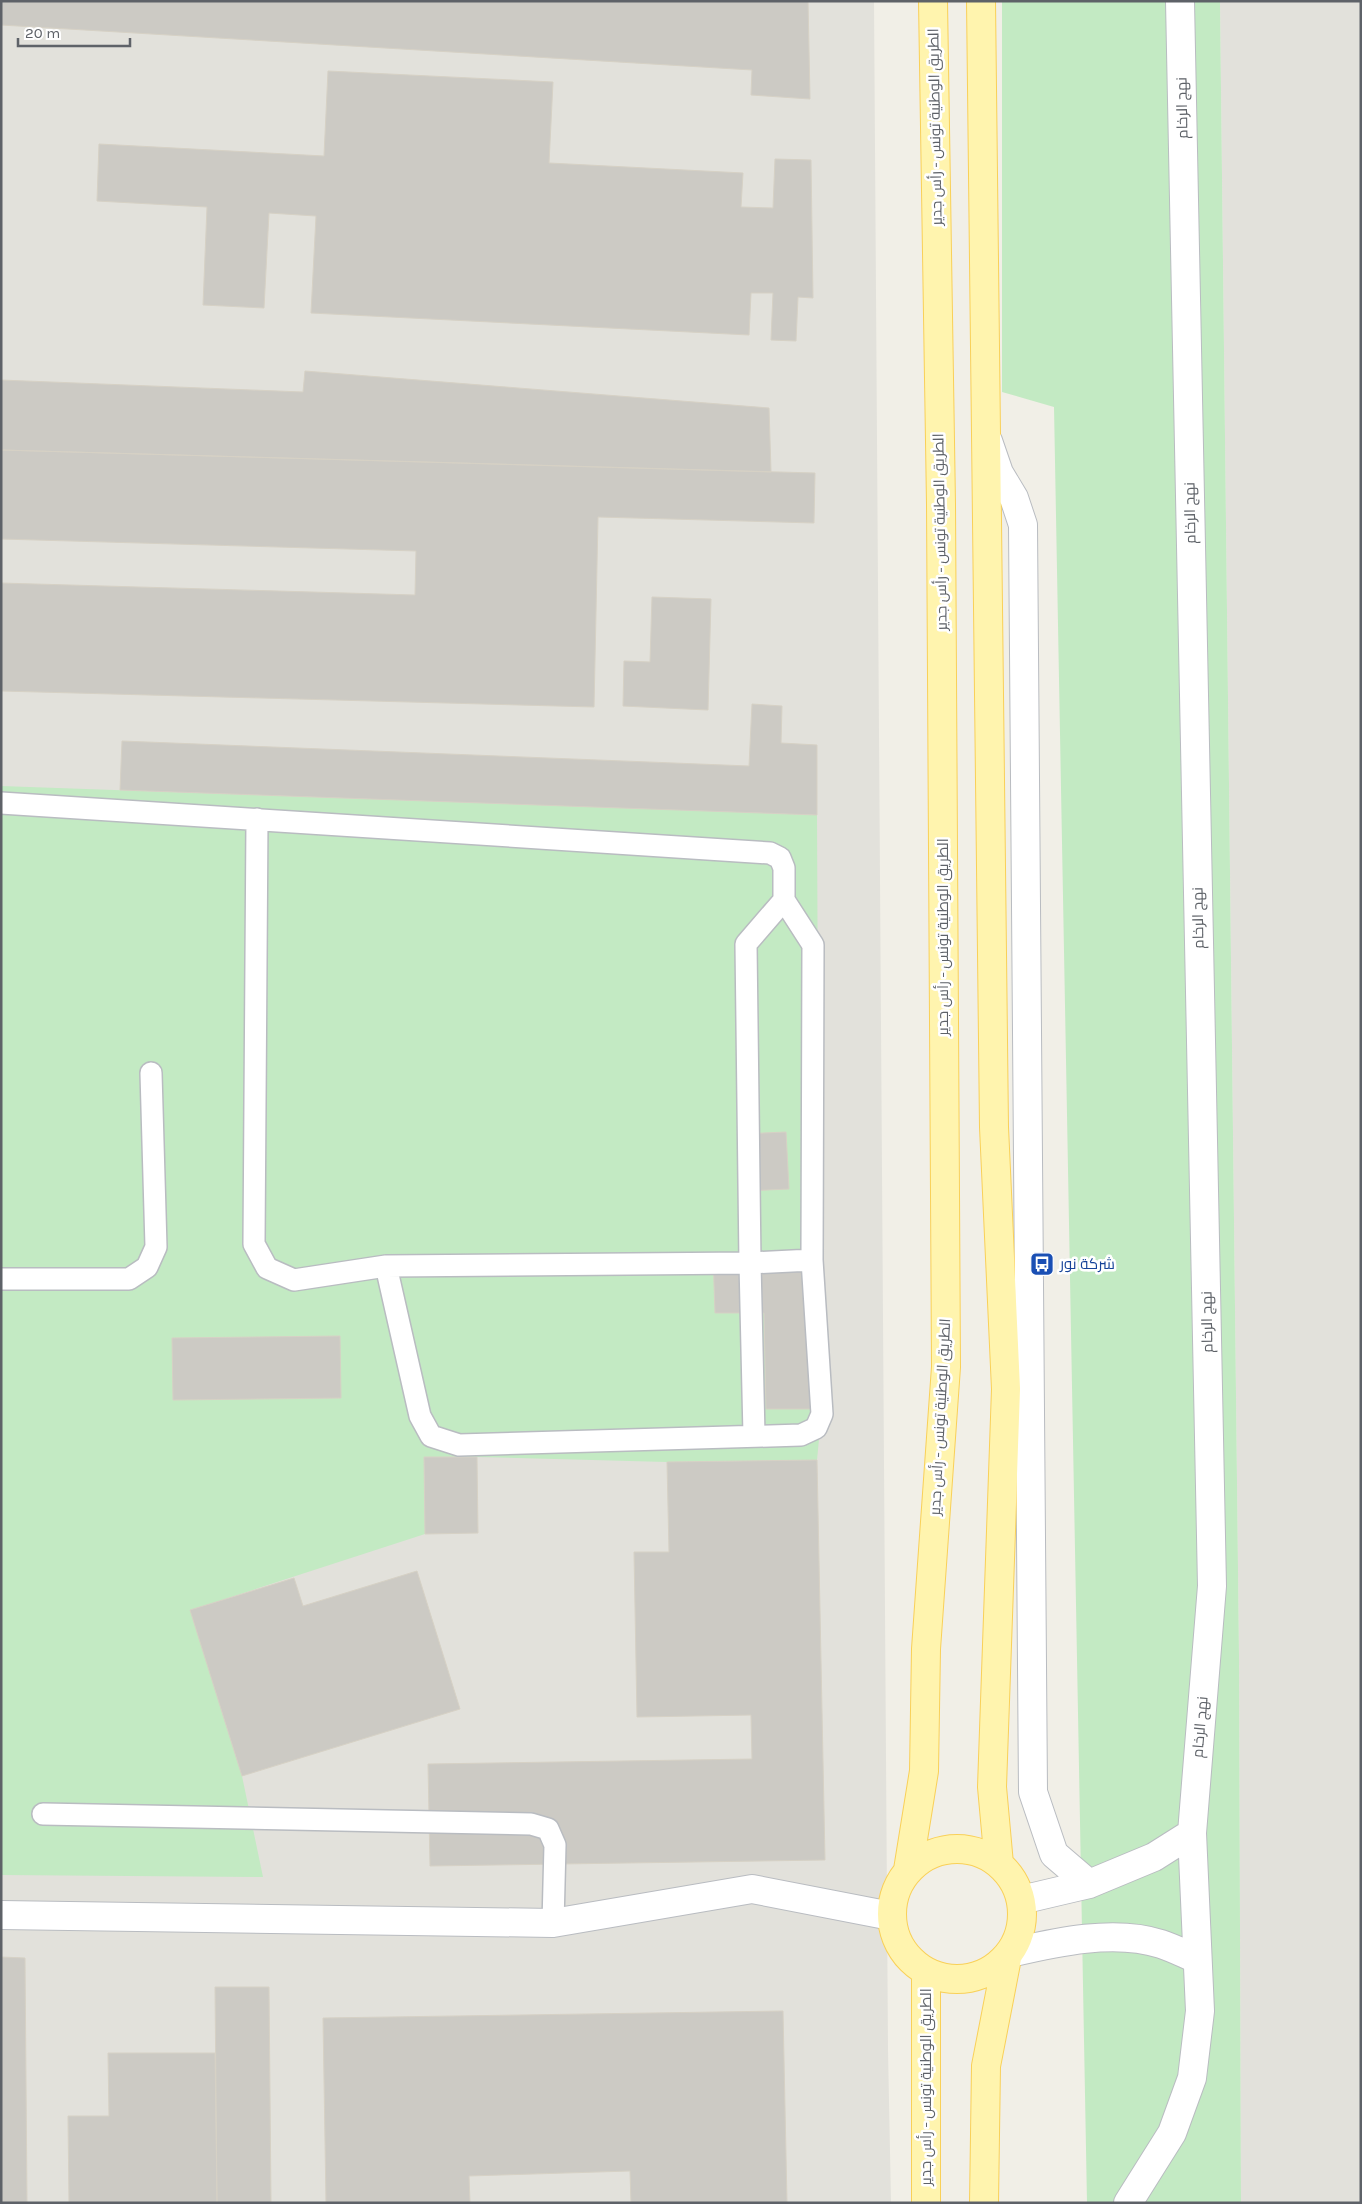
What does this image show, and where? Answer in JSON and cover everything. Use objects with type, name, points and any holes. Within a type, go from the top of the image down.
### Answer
[{"type":"main road","name":"الطريق الوطنية تونس - رأس جدير","points":[[908,1870],[924,1771],[926,1649],[946,1367],[941,514],[933,1]]},
{"type":"main road","points":[[981,1],[994,1127],[1006,1389],[992,1787],[999,1864]]},
{"type":"main road","points":[[962,1849],[982,1854],[999,1864],[1013,1880],[1021,1900],[1022,1918],[1019,1937],[1008,1956],[990,1972],[969,1979],[946,1979],[926,1972],[908,1958],[896,1938],[891,1916],[893,1899],[898,1884],[908,1870],[923,1858],[942,1850],[962,1849]]},
{"type":"main road","points":[[984,2203],[986,2066],[1008,1956]]},
{"type":"main road","name":"الطريق الوطنية تونس - رأس جدير","points":[[926,1972],[926,2203]]},
{"type":"street","name":"نهج الرخام","points":[[1128,2203],[1172,2133],[1192,2078],[1200,2011],[1196,1959],[1192,1833],[1212,1586],[1180,1]]},
{"type":"street","points":[[985,430],[999,474],[1014,498],[1023,525],[1033,1792],[1054,1854],[1090,1884]]},
{"type":"street","points":[[1021,1900],[1090,1884],[1154,1857],[1192,1833]]},
{"type":"street","points":[[1,1915],[553,1923],[752,1889],[891,1916]]},
{"type":"street","points":[[1008,1956],[1039,1946],[1101,1937],[1123,1936],[1161,1944],[1196,1959]]},
{"type":"lane","points":[[1,803],[257,818],[770,853],[780,858],[784,868],[784,900],[813,945],[812,1260],[822,1414],[816,1428],[801,1435],[459,1445],[431,1436],[420,1416],[386,1266]]},
{"type":"lane","points":[[257,818],[254,1244],[267,1268],[294,1280],[386,1266],[750,1263],[812,1260]]},
{"type":"lane","points":[[754,1435],[746,944],[784,900]]},
{"type":"lane","points":[[1,1280],[129,1279],[147,1267],[156,1247],[151,1072]]},
{"type":"lane","points":[[43,1814],[531,1824],[548,1828],[554,1845],[553,1923]]},
{"type":"shaded area","points":[[1,1],[874,1],[888,2050],[891,2203],[1,2203]]},
{"type":"shaded area","points":[[1220,1],[1361,1],[1361,2203],[1241,2203],[1239,1655]]},
{"type":"green space","points":[[1002,1],[1220,1],[1239,1655],[1241,2203],[1087,2203],[1054,407],[1002,392]]},
{"type":"green space","points":[[1,786],[817,815],[819,1253],[822,1409],[817,1460],[667,1462],[424,1457],[425,1534],[191,1610],[242,1776],[263,1877],[1,1875]]},
{"type":"building","points":[[1,1],[808,1],[810,99],[751,95],[752,70],[1,25]]},
{"type":"building","points":[[328,71],[553,82],[549,163],[743,173],[741,207],[773,208],[775,159],[811,160],[813,298],[798,297],[796,341],[771,340],[773,293],[751,293],[749,335],[311,313],[316,216],[269,213],[264,308],[203,305],[207,207],[97,201],[99,144],[324,156]]},
{"type":"building","points":[[305,371],[769,408],[771,472],[1,450],[1,380],[303,392]]},
{"type":"building","points":[[1,450],[815,473],[814,523],[598,517],[594,707],[1,691],[1,583],[415,595],[416,551],[1,539]]},
{"type":"building","points":[[652,597],[711,599],[708,710],[623,706],[624,661],[650,662]]},
{"type":"building","points":[[752,704],[782,706],[781,743],[817,745],[817,815],[120,790],[122,741],[749,766]]},
{"type":"building","points":[[786,1132],[789,1189],[745,1191],[742,1134]]},
{"type":"building","points":[[819,1253],[822,1409],[766,1409],[764,1313],[715,1313],[713,1255]]},
{"type":"building","points":[[340,1336],[341,1398],[173,1400],[172,1338]]},
{"type":"building","points":[[424,1457],[477,1457],[478,1533],[425,1534]]},
{"type":"building","points":[[817,1460],[825,1860],[430,1866],[428,1764],[752,1759],[751,1715],[637,1717],[634,1552],[669,1552],[667,1462]]},
{"type":"building","points":[[417,1571],[460,1709],[242,1776],[190,1610],[294,1578],[303,1606]]},
{"type":"building","points":[[1,1957],[25,1958],[27,2203],[1,2203]]},
{"type":"building","points":[[215,1987],[269,1987],[271,2203],[217,2203]]},
{"type":"building","points":[[783,2011],[787,2203],[631,2203],[630,2171],[469,2176],[470,2203],[326,2203],[323,2018]]},
{"type":"building","points":[[108,2053],[215,2053],[217,2203],[69,2203],[68,2116],[109,2116]]},
{"type":"place","name":"شركة نور","points":[[1042,1264]]}]
